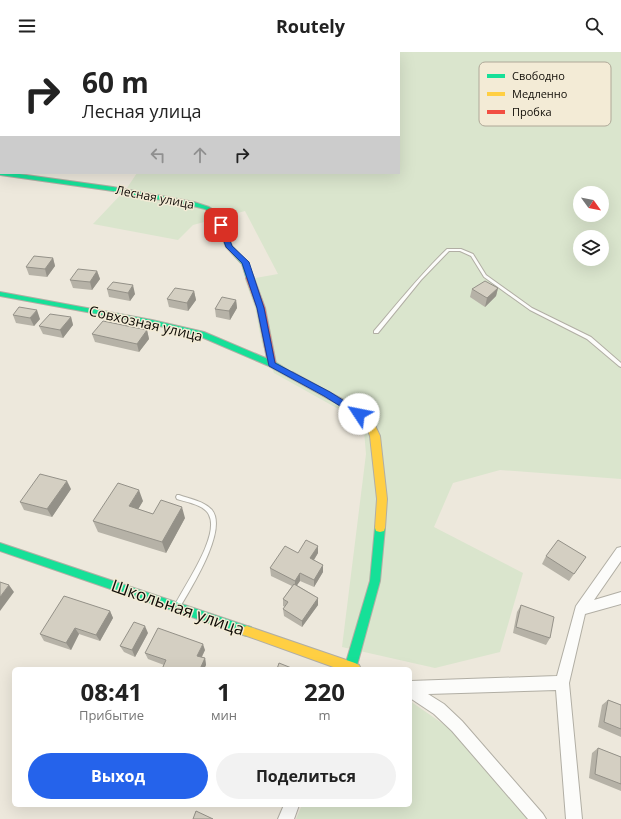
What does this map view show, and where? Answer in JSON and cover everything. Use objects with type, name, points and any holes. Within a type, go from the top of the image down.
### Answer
[{"type":"street","name":"Лесная улица","points":[[7,174],[113,189],[194,204],[208,208],[217,214],[229,247],[245,262],[261,308],[272,364]]},
{"type":"street","name":"Совхозная улица","points":[[0,294],[152,322],[194,332],[272,364],[350,407],[368,421],[375,436],[382,499],[376,581],[352,667]]},
{"type":"street","name":"Школьная улица","points":[[0,547],[178,606],[349,667]]},
{"type":"street","points":[[574,819],[562,683],[580,610],[621,552]]},
{"type":"street","points":[[580,610],[621,598]]},
{"type":"street","points":[[412,689],[506,683],[562,683]]},
{"type":"street","points":[[412,690],[439,709],[457,726],[538,819]]},
{"type":"street","points":[[286,819],[291,807]]},
{"type":"lane","points":[[376,332],[411,289],[448,250],[461,250],[472,255],[485,276],[531,309],[589,338],[621,365]]},
{"type":"lane","points":[[178,606],[210,543],[215,524],[212,514],[207,508],[179,497]]},
{"type":"green space","points":[[400,52],[621,52],[621,479],[500,470],[453,483],[434,527],[523,573],[500,652],[435,668],[342,647],[366,454],[364,431],[351,416],[274,373],[262,344],[255,308],[245,280],[278,274],[245,211],[193,225],[178,240],[93,224],[127,188],[136,174],[400,174]]},
{"type":"green space","points":[[412,702],[449,728],[529,819],[296,819],[301,807],[412,807]]},
{"type":"building","points":[[34,256],[53,258],[45,269],[26,267]]},
{"type":"building","points":[[78,269],[97,271],[90,282],[70,280]]},
{"type":"building","points":[[485,281],[498,288],[487,298],[472,289]]},
{"type":"building","points":[[113,282],[133,285],[128,293],[107,289]]},
{"type":"building","points":[[175,288],[194,291],[187,303],[167,299]]},
{"type":"building","points":[[222,297],[236,300],[229,311],[215,309]]},
{"type":"building","points":[[19,307],[37,310],[30,318],[13,315]]},
{"type":"building","points":[[50,314],[71,317],[60,330],[39,326]]},
{"type":"building","points":[[103,321],[147,330],[137,344],[92,334]]},
{"type":"building","points":[[40,474],[67,481],[47,509],[20,502]]},
{"type":"building","points":[[118,483],[139,490],[129,506],[153,514],[161,500],[182,507],[162,542],[93,521]]},
{"type":"building","points":[[306,540],[318,546],[310,558],[323,565],[314,580],[300,573],[295,581],[270,568],[285,546],[298,553]]},
{"type":"building","points":[[558,540],[586,557],[574,574],[546,556]]},
{"type":"building","points":[[0,582],[9,585],[0,597]]},
{"type":"building","points":[[294,584],[318,598],[302,621],[283,609],[288,602],[283,599]]},
{"type":"building","points":[[64,596],[110,611],[96,635],[75,628],[66,643],[40,634]]},
{"type":"building","points":[[521,605],[554,617],[550,638],[516,627]]},
{"type":"building","points":[[134,622],[145,626],[132,650],[120,646]]},
{"type":"building","points":[[158,628],[203,644],[197,656],[205,658],[201,667],[163,667],[166,660],[145,653]]},
{"type":"building","points":[[279,663],[289,667],[278,667]]},
{"type":"building","points":[[608,700],[621,705],[621,729],[604,722]]},
{"type":"building","points":[[598,748],[621,757],[621,784],[595,774]]},
{"type":"building","points":[[196,811],[213,819],[193,819]]},
{"type":"traffic: fast","points":[[7,174],[113,189],[194,204],[207,208],[217,214],[229,247],[245,263],[250,278]]},
{"type":"traffic: fast","points":[[0,294],[152,322],[201,334],[272,364],[292,375]]},
{"type":"traffic: fast","points":[[351,667],[375,581],[380,528]]},
{"type":"traffic: fast","points":[[0,547],[247,631]]},
{"type":"traffic: slow","points":[[292,375],[350,407],[369,421],[375,436],[382,499],[380,528]]},
{"type":"traffic: slow","points":[[247,631],[349,667]]},
{"type":"traffic: jam","points":[[250,278],[261,308],[272,364]]},
{"type":"route","points":[[221,225],[229,247],[245,262],[261,308],[272,364],[350,407],[359,414]]}]
